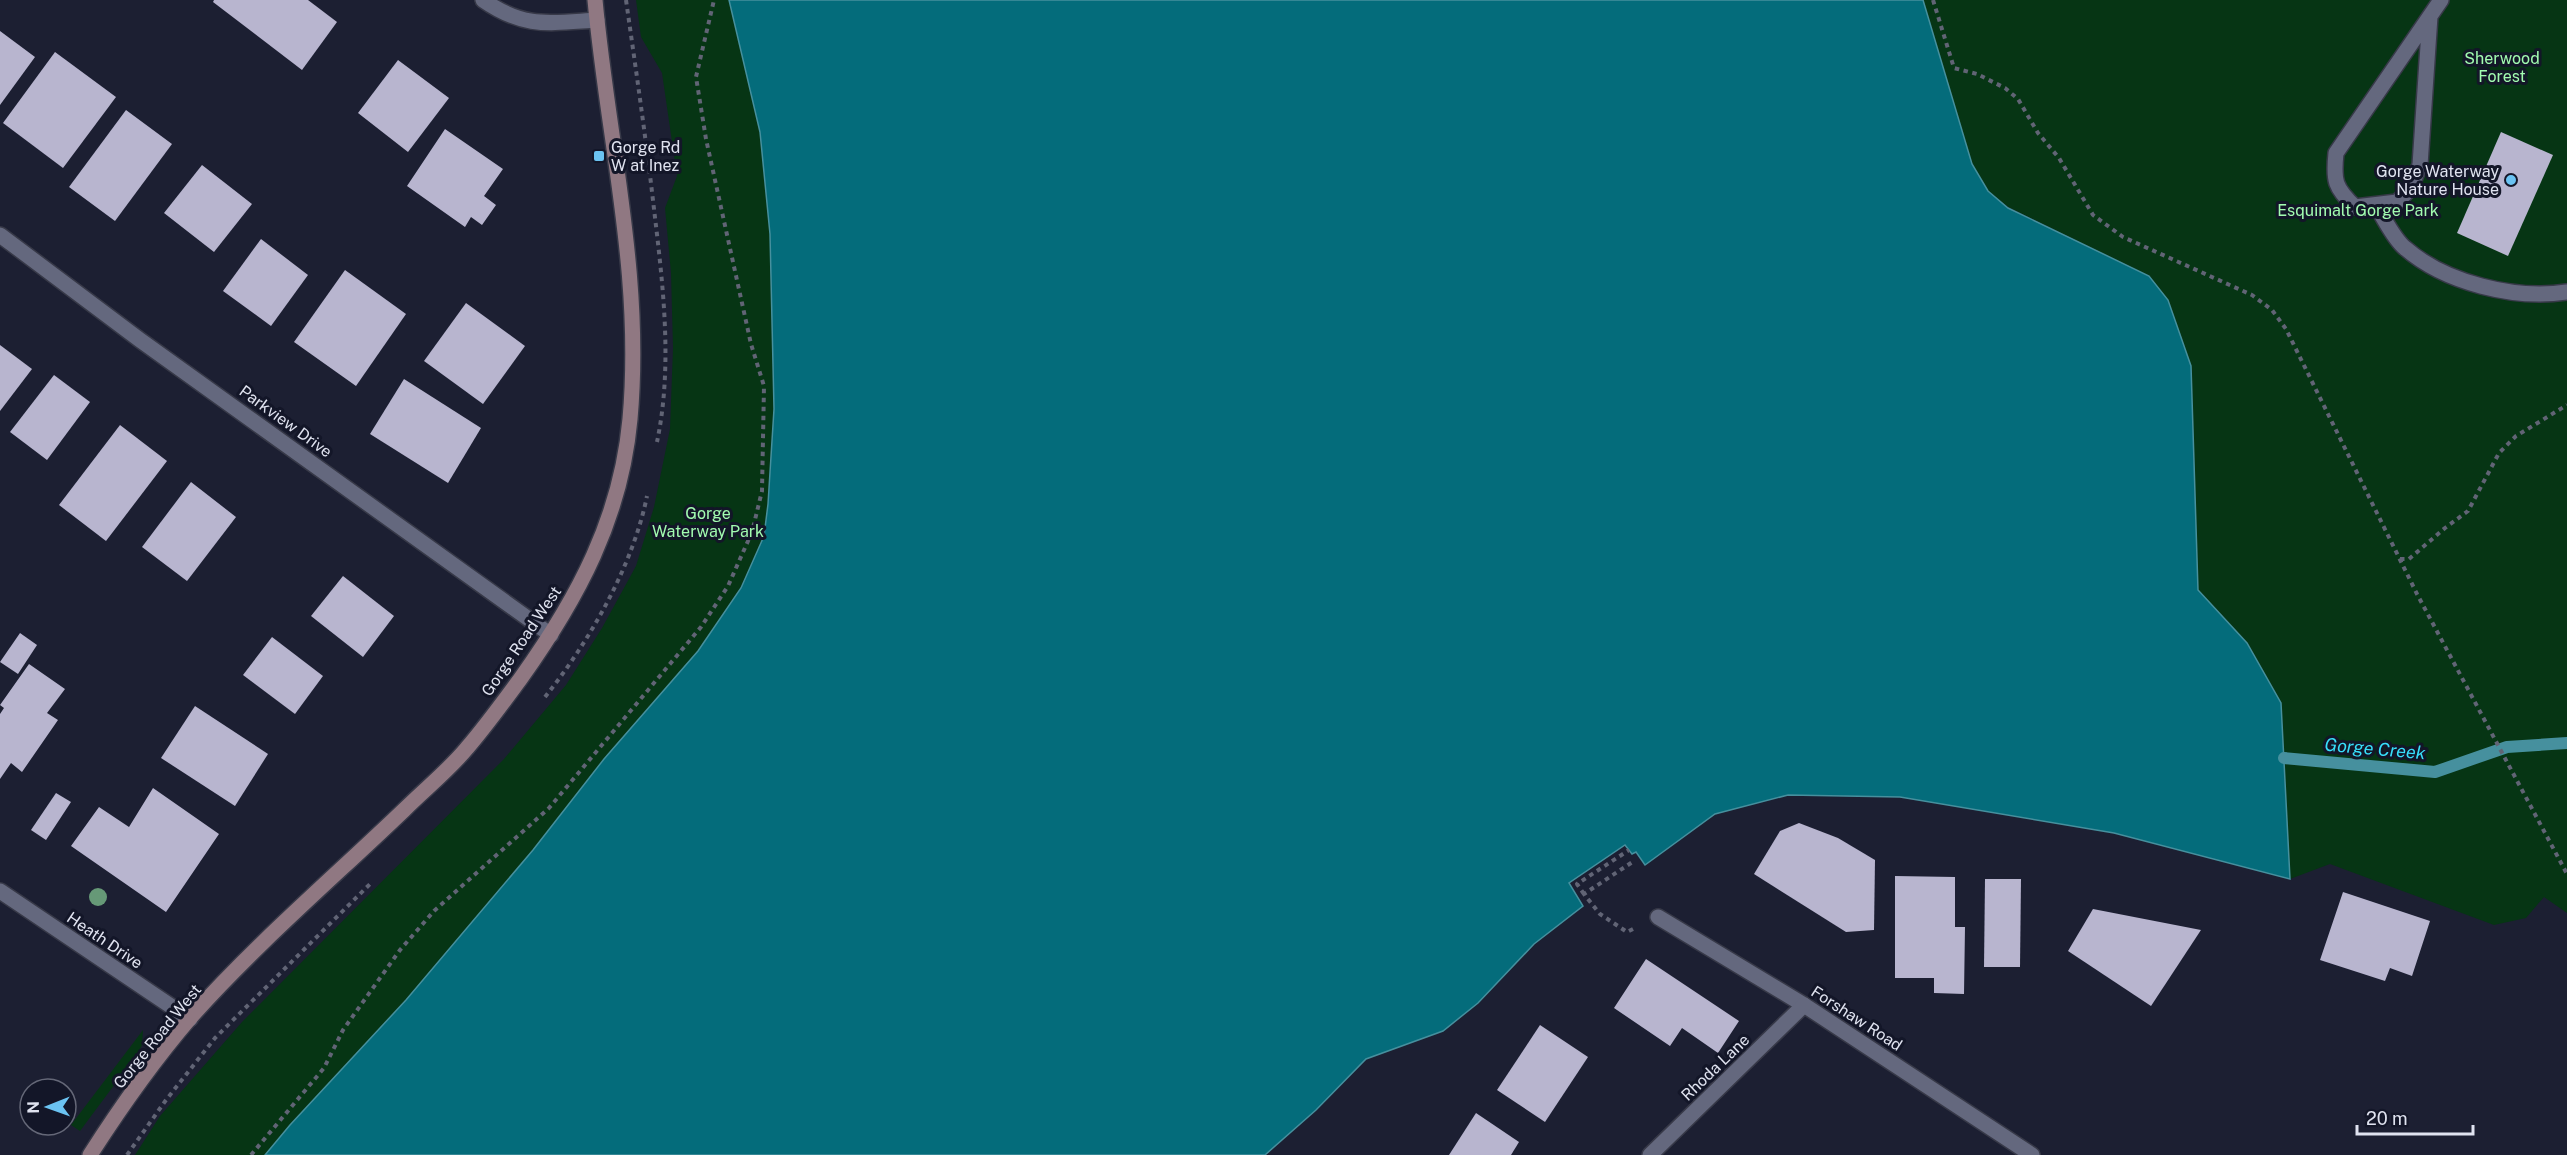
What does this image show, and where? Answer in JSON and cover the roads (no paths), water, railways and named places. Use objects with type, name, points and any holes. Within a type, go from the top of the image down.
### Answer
[{"type":"main road","name":"Gorge Road West","points":[[90,1155],[139,1084],[190,1019],[246,961],[466,750],[551,635],[587,574],[608,525],[621,471],[632,394],[630,262],[595,0]]},
{"type":"street","points":[[483,0],[501,13],[518,20],[537,23],[597,20]]},
{"type":"street","points":[[2430,16],[2420,165],[2410,189],[2397,202],[2355,207],[2340,193],[2334,176],[2336,153],[2430,16],[2441,0]]},
{"type":"street","points":[[2376,206],[2403,247],[2434,269],[2495,290],[2543,296],[2567,292]]},
{"type":"street","name":"Parkview Drive","points":[[0,235],[141,340],[551,635]]},
{"type":"street","name":"Heath Drive","points":[[0,891],[190,1019]]},
{"type":"street","name":"Forshaw Road","points":[[1658,917],[1804,1005],[2032,1155]]},
{"type":"street","name":"Rhoda Lane","points":[[1650,1155],[1804,1005]]},
{"type":"water","points":[[729,0],[1923,0],[1972,164],[1988,191],[2008,208],[2149,276],[2168,300],[2191,366],[2198,590],[2247,643],[2281,703],[2290,879],[2114,833],[1900,797],[1788,795],[1715,814],[1645,865],[1636,852],[1632,854],[1625,845],[1569,883],[1583,906],[1534,944],[1478,1003],[1443,1031],[1366,1059],[1316,1110],[1265,1155],[265,1155],[406,1000],[533,850],[604,759],[698,651],[741,588],[764,536],[774,409],[770,234],[760,132]]},
{"type":"waterway","name":"Gorge Creek","points":[[2284,758],[2435,772],[2507,747],[2567,743]]},
{"type":"place","name":"Gorge Rd W at Inez","points":[[599,156]]},
{"type":"place","name":"Gorge Waterway Nature House","points":[[2511,180]]},
{"type":"park label","name":"Sherwood Forest","points":[[2502,67]]},
{"type":"park label","name":"Esquimalt Gorge Park","points":[[2358,210]]},
{"type":"park label","name":"Gorge Waterway Park","points":[[708,522]]}]
